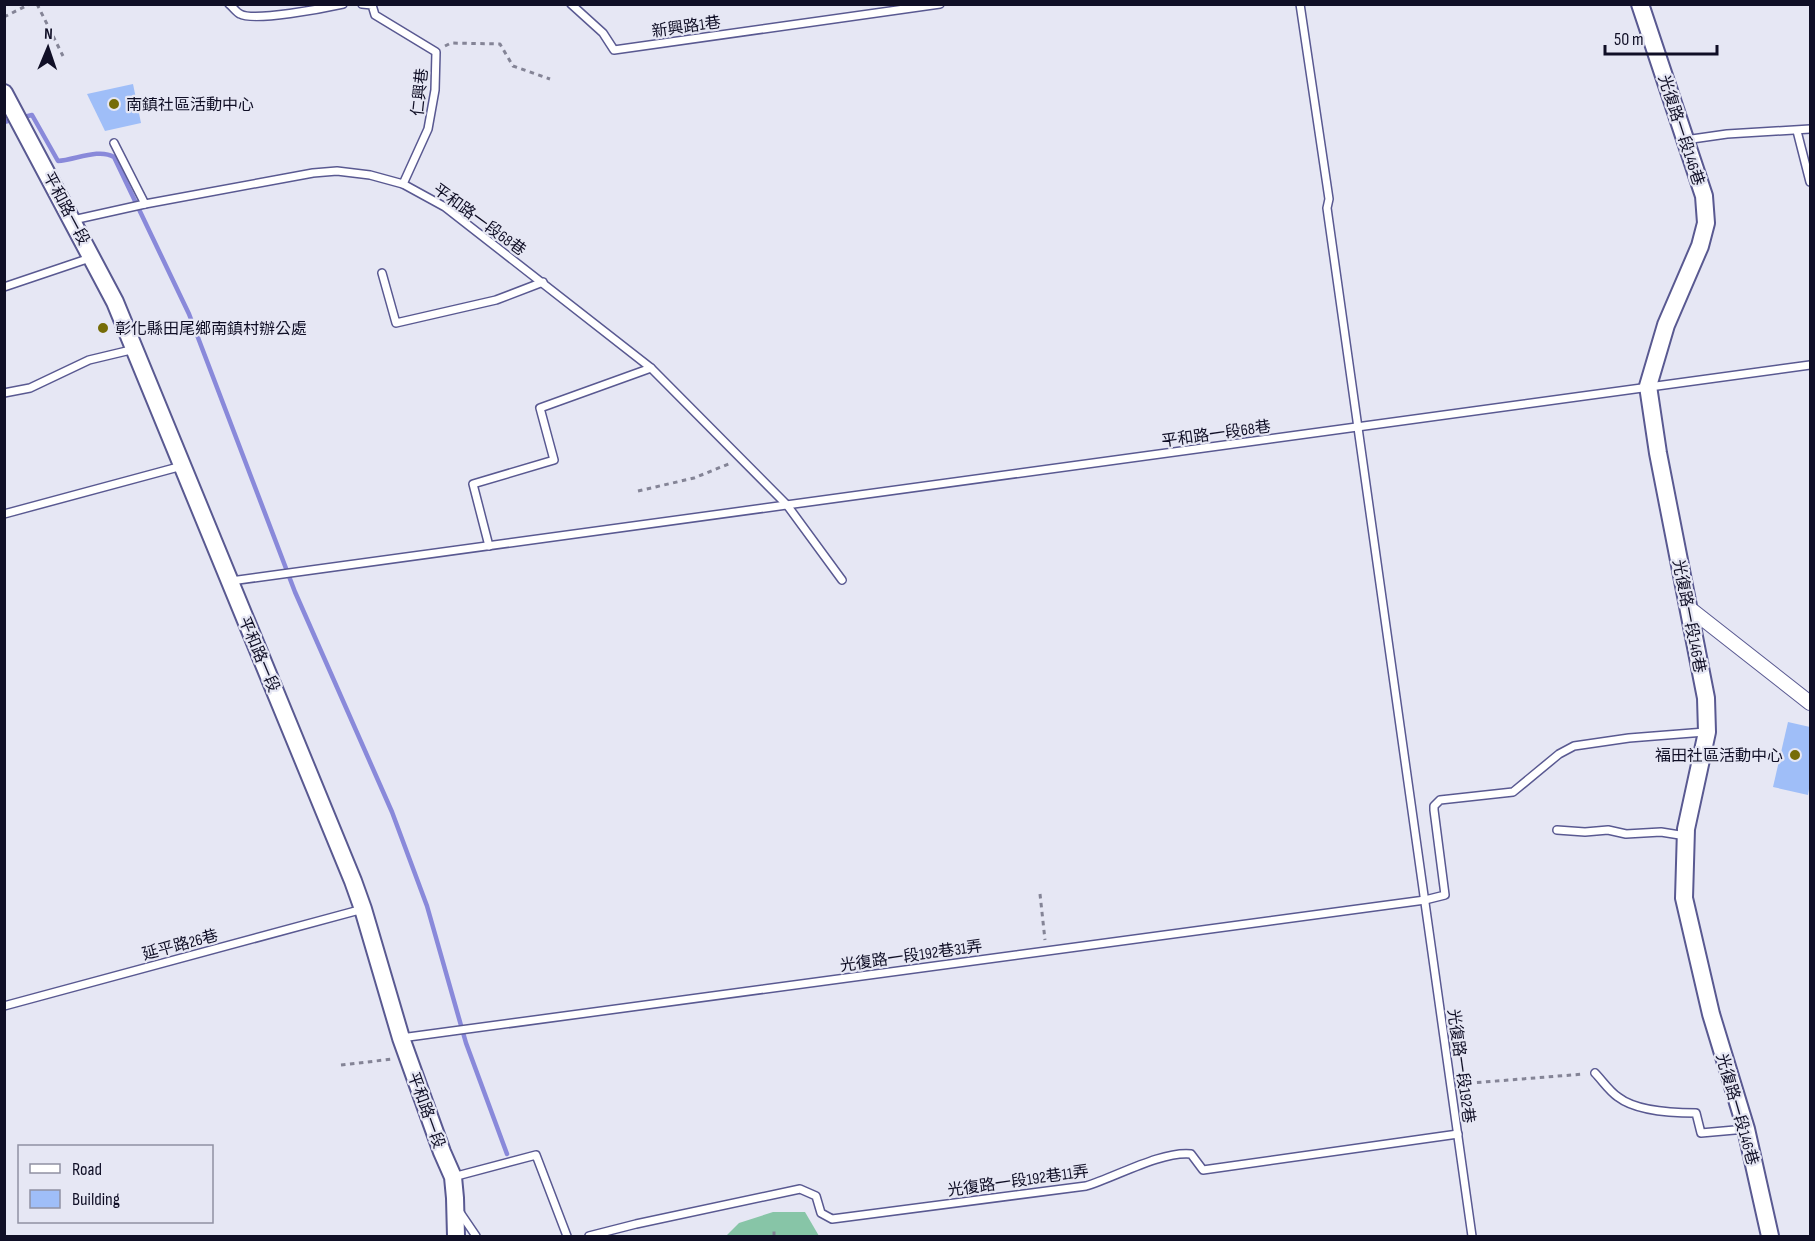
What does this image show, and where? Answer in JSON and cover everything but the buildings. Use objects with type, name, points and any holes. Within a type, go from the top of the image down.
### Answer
[{"type":"street","name":"光復路一段146巷","points":[[1640,4],[1704,196],[1706,223],[1700,246],[1666,325],[1648,386],[1658,453],[1706,698],[1707,732],[1686,836],[1684,898],[1711,1014],[1746,1129],[1770,1236]]},
{"type":"street","name":"平和路一段","points":[[4,93],[9,110],[73,220],[115,302],[363,909],[401,1038],[453,1177],[456,1236]]},
{"type":"street","points":[[1689,608],[1810,703]]},
{"type":"lane","points":[[230,4],[241,15],[251,16],[305,12],[343,4]]},
{"type":"lane","name":"仁興巷","points":[[362,4],[372,5],[375,15],[436,52],[435,90],[428,129],[403,184]]},
{"type":"lane","name":"新興路1巷","points":[[571,4],[603,33],[614,50],[940,4]]},
{"type":"lane","name":"光復路一段192巷","points":[[1300,4],[1472,1236]]},
{"type":"lane","points":[[1685,140],[1727,134],[1810,129]]},
{"type":"lane","points":[[1797,131],[1810,182]]},
{"type":"lane","points":[[114,143],[146,204]]},
{"type":"lane","name":"平和路一段68巷","points":[[73,220],[301,175],[337,171],[403,184],[445,207],[651,368],[787,505]]},
{"type":"lane","points":[[4,287],[92,257]]},
{"type":"lane","points":[[382,273],[396,323],[496,300],[543,282]]},
{"type":"lane","points":[[4,393],[30,388],[90,360],[135,349]]},
{"type":"lane","name":"平和路一段68巷","points":[[229,581],[1358,428],[1810,364]]},
{"type":"lane","points":[[489,546],[473,484],[554,460],[540,408],[651,368]]},
{"type":"lane","points":[[4,514],[182,466]]},
{"type":"lane","points":[[787,505],[842,580]]},
{"type":"lane","points":[[1425,900],[1445,895],[1434,810],[1434,806],[1440,800],[1513,792],[1559,754],[1574,746],[1629,738],[1707,732]]},
{"type":"lane","points":[[1557,830],[1585,832],[1608,830],[1626,834],[1661,832],[1686,836]]},
{"type":"lane","name":"光復路一段192巷31弄","points":[[401,1038],[1425,900]]},
{"type":"lane","name":"延平路26巷","points":[[4,1006],[363,909]]},
{"type":"lane","points":[[1595,1073],[1618,1098],[1641,1107],[1676,1113],[1696,1113],[1701,1133],[1746,1129]]},
{"type":"lane","name":"光復路一段192巷11弄","points":[[589,1236],[800,1189],[816,1196],[821,1213],[832,1219],[1086,1186],[1107,1180],[1156,1159],[1181,1153],[1191,1154],[1203,1170],[1458,1134]]},
{"type":"lane","points":[[453,1177],[536,1155],[567,1236]]},
{"type":"lane","points":[[455,1207],[476,1236]]},
{"type":"path","points":[[4,17],[30,4]]},
{"type":"path","points":[[37,4],[63,56]]},
{"type":"path","points":[[436,52],[451,43],[500,44],[513,66],[550,79]]},
{"type":"path","points":[[638,491],[694,478],[740,459]]},
{"type":"path","points":[[1040,894],[1046,951]]},
{"type":"path","points":[[341,1065],[408,1058]]},
{"type":"path","points":[[1451,1085],[1595,1073]]},
{"type":"path","points":[[774,1230],[774,1236]]},
{"type":"green space","points":[[773,1212],[805,1212],[819,1236],[726,1236],[739,1223]]},
{"type":"waterway","points":[[4,122],[32,115],[58,161],[94,154],[114,157],[189,314],[295,592],[392,812],[427,906],[466,1043],[507,1154]]},
{"type":"place","name":"南鎮社區活動中心","points":[[114,104]]},
{"type":"place","name":"彰化縣田尾鄉南鎮村辦公處","points":[[103,328]]},
{"type":"place","name":"福田社區活動中心","points":[[1795,755]]}]
